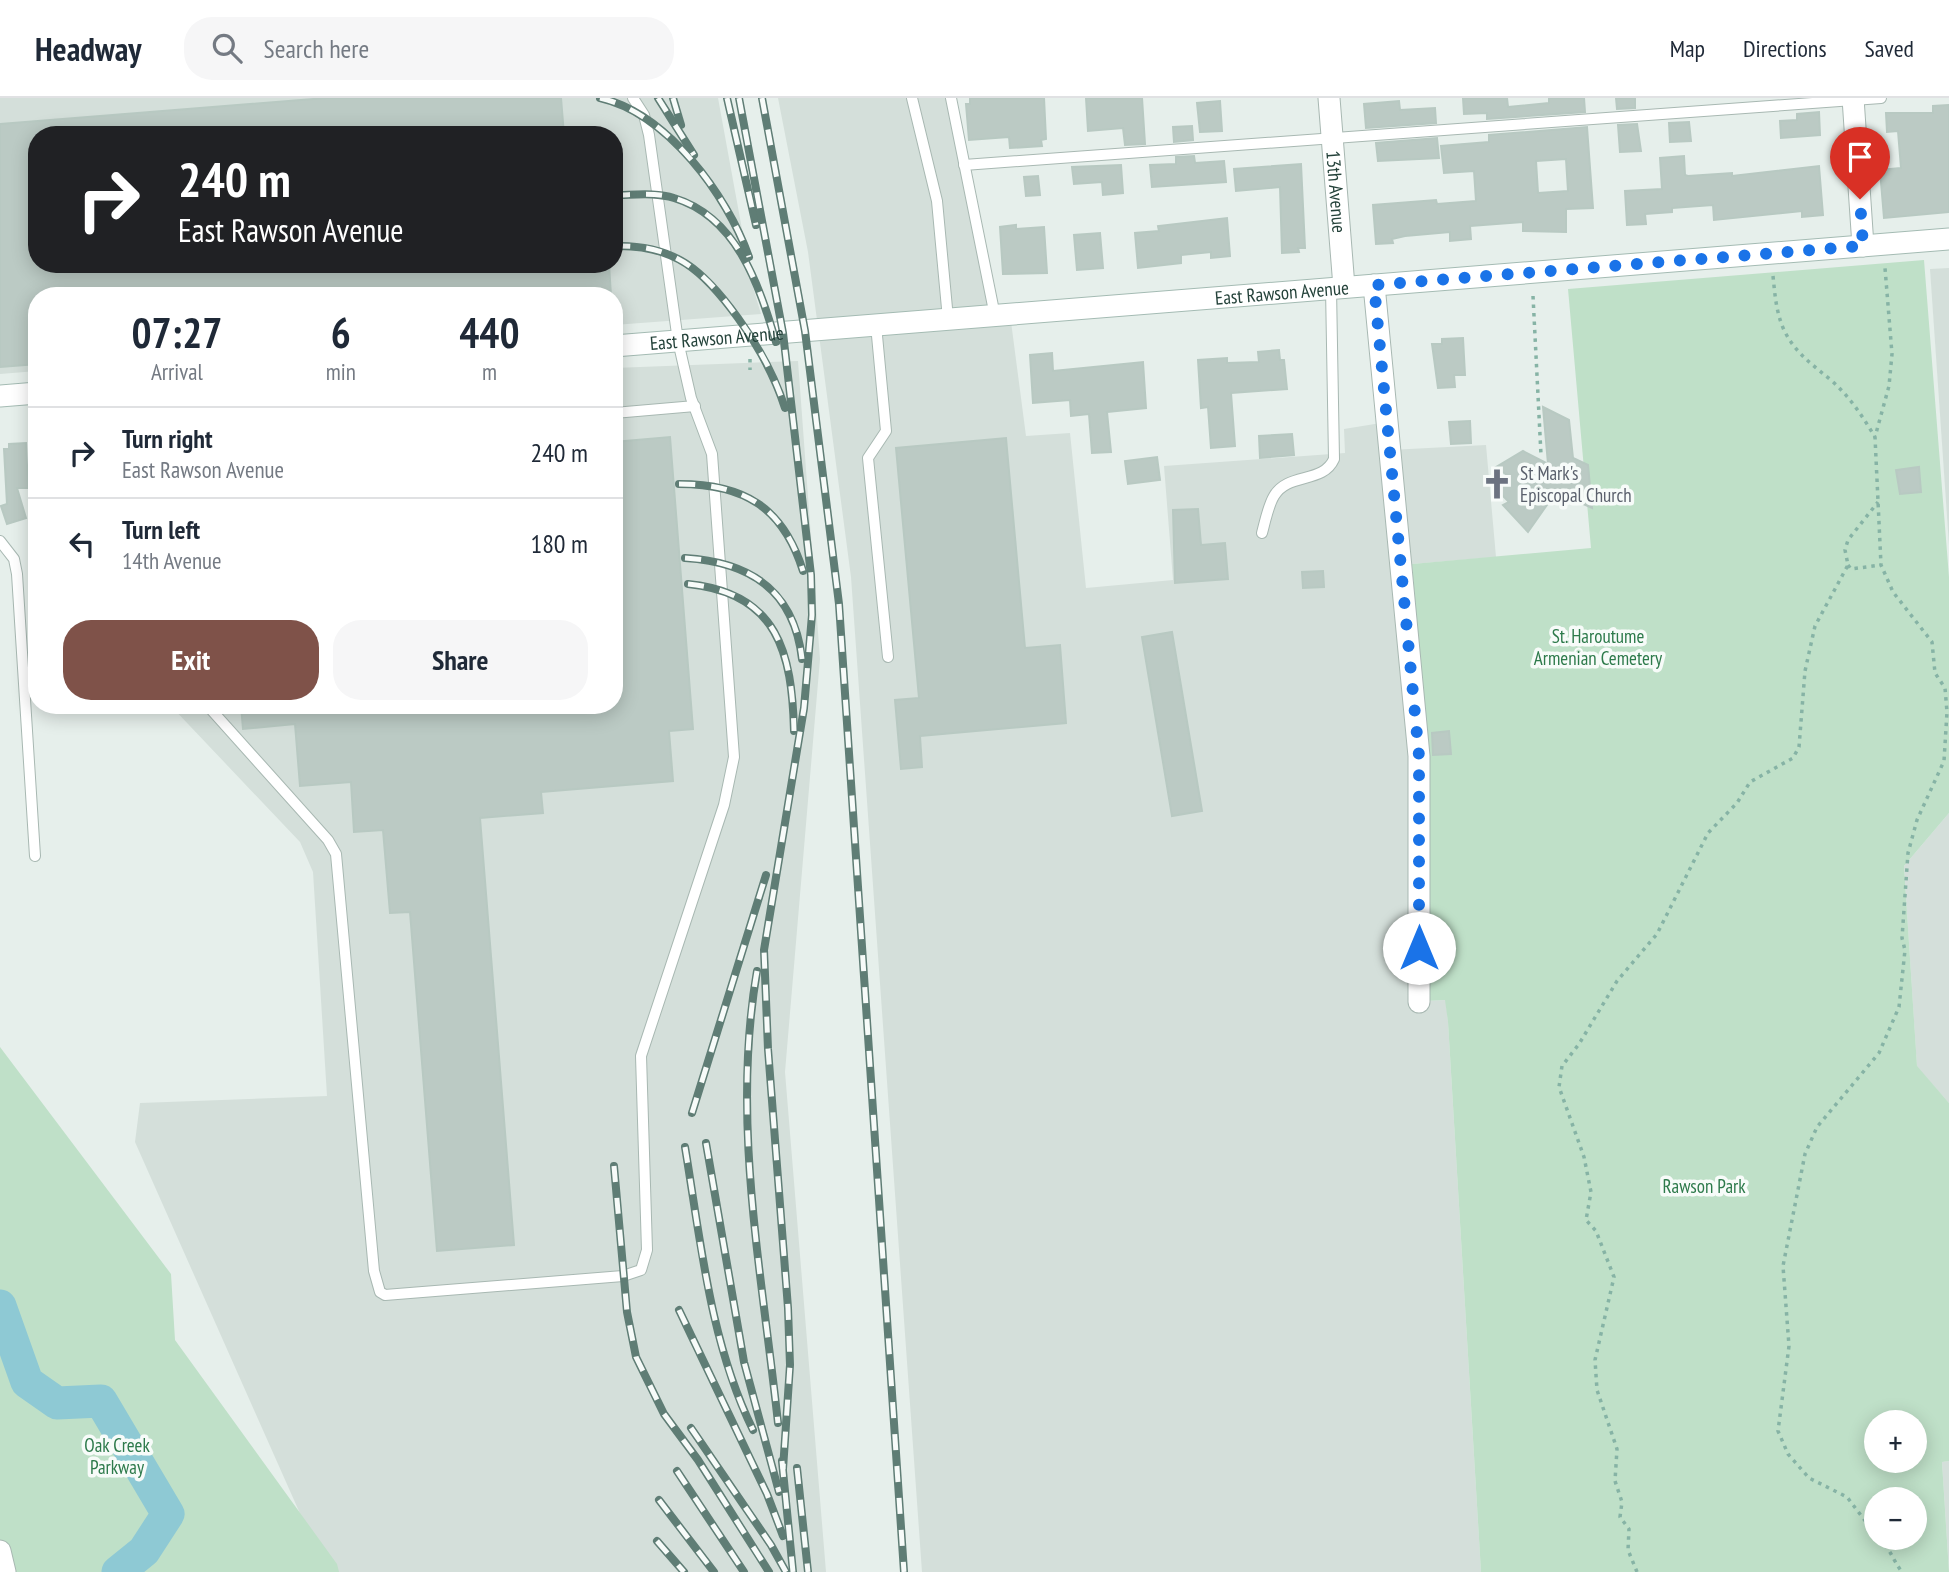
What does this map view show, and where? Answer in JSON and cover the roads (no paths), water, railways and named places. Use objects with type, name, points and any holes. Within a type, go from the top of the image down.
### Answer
[{"type":"main road","name":"13th Avenue","points":[[1329,98],[1338,288]]},
{"type":"main road","points":[[1853,99],[1863,246]]},
{"type":"main road","name":"East Rawson Avenue","points":[[623,345],[1949,239]]},
{"type":"main road","points":[[1374,285],[1419,756],[1419,1002]]},
{"type":"main road","points":[[0,396],[28,394]]},
{"type":"main road","points":[[0,1551],[5,1572]]},
{"type":"lane","points":[[214,714],[320,830],[336,854],[374,1271],[380,1293],[384,1295],[623,1276],[641,1270],[647,1250],[641,1056],[724,805],[734,757],[712,454],[695,406],[678,341],[649,135],[644,115],[633,98]]},
{"type":"lane","points":[[912,98],[937,201],[948,319]]},
{"type":"lane","points":[[951,98],[995,316]]},
{"type":"lane","points":[[964,164],[1881,98]]},
{"type":"lane","points":[[1262,533],[1274,495],[1294,480],[1327,470],[1334,459],[1338,288]]},
{"type":"lane","points":[[876,325],[886,431],[868,458],[888,657]]},
{"type":"lane","points":[[623,412],[695,406]]},
{"type":"lane","points":[[0,541],[14,559],[17,574],[36,856]]},
{"type":"waterway","points":[[0,1306],[27,1382],[57,1403],[101,1401],[168,1514],[144,1551],[118,1572]]},
{"type":"railway","points":[[600,98],[625,107],[648,120],[691,160],[726,208],[749,257]]},
{"type":"railway","points":[[658,98],[694,155]]},
{"type":"railway","points":[[673,98],[681,125]]},
{"type":"railway","points":[[727,98],[756,225]]},
{"type":"railway","points":[[739,98],[783,333],[811,575],[812,615],[804,708],[764,950],[768,1049],[788,1308],[790,1365],[783,1469]]},
{"type":"railway","points":[[762,98],[805,331],[839,604],[904,1572]]},
{"type":"railway","points":[[623,195],[652,194],[674,198],[696,207],[714,221],[729,237],[753,276],[776,342]]},
{"type":"railway","points":[[623,246],[654,250],[671,256],[700,274],[725,301],[753,340],[771,372],[785,408]]},
{"type":"railway","points":[[679,484],[723,489],[758,504],[772,515],[784,530],[803,571]]},
{"type":"railway","points":[[685,558],[730,566],[765,584],[779,598],[789,615],[802,659]]},
{"type":"railway","points":[[688,584],[718,590],[742,600],[761,614],[774,632],[789,676],[794,731]]},
{"type":"railway","points":[[692,1113],[766,875]]},
{"type":"railway","points":[[757,971],[750,1027],[748,1140],[757,1254],[778,1423]]},
{"type":"railway","points":[[706,1143],[744,1362],[779,1492]]},
{"type":"railway","points":[[685,1147],[702,1256],[717,1327],[738,1397],[753,1430]]},
{"type":"railway","points":[[614,1166],[627,1312],[636,1357],[664,1414],[698,1460],[769,1572]]},
{"type":"railway","points":[[679,1310],[767,1494],[783,1536]]},
{"type":"railway","points":[[691,1428],[771,1545],[786,1572]]},
{"type":"railway","points":[[782,1461],[793,1572]]},
{"type":"railway","points":[[797,1468],[808,1572]]},
{"type":"railway","points":[[677,1471],[744,1572]]},
{"type":"railway","points":[[659,1500],[714,1572]]},
{"type":"railway","points":[[657,1541],[684,1572]]},
{"type":"place","name":"St Mark's Episcopal Church","points":[[1497,484]]},
{"type":"park label","name":"St. Haroutume Armenian Cemetery","points":[[1598,647]]},
{"type":"park label","name":"Rawson Park","points":[[1704,1186]]},
{"type":"park label","name":"Oak Creek Parkway","points":[[117,1456]]}]
